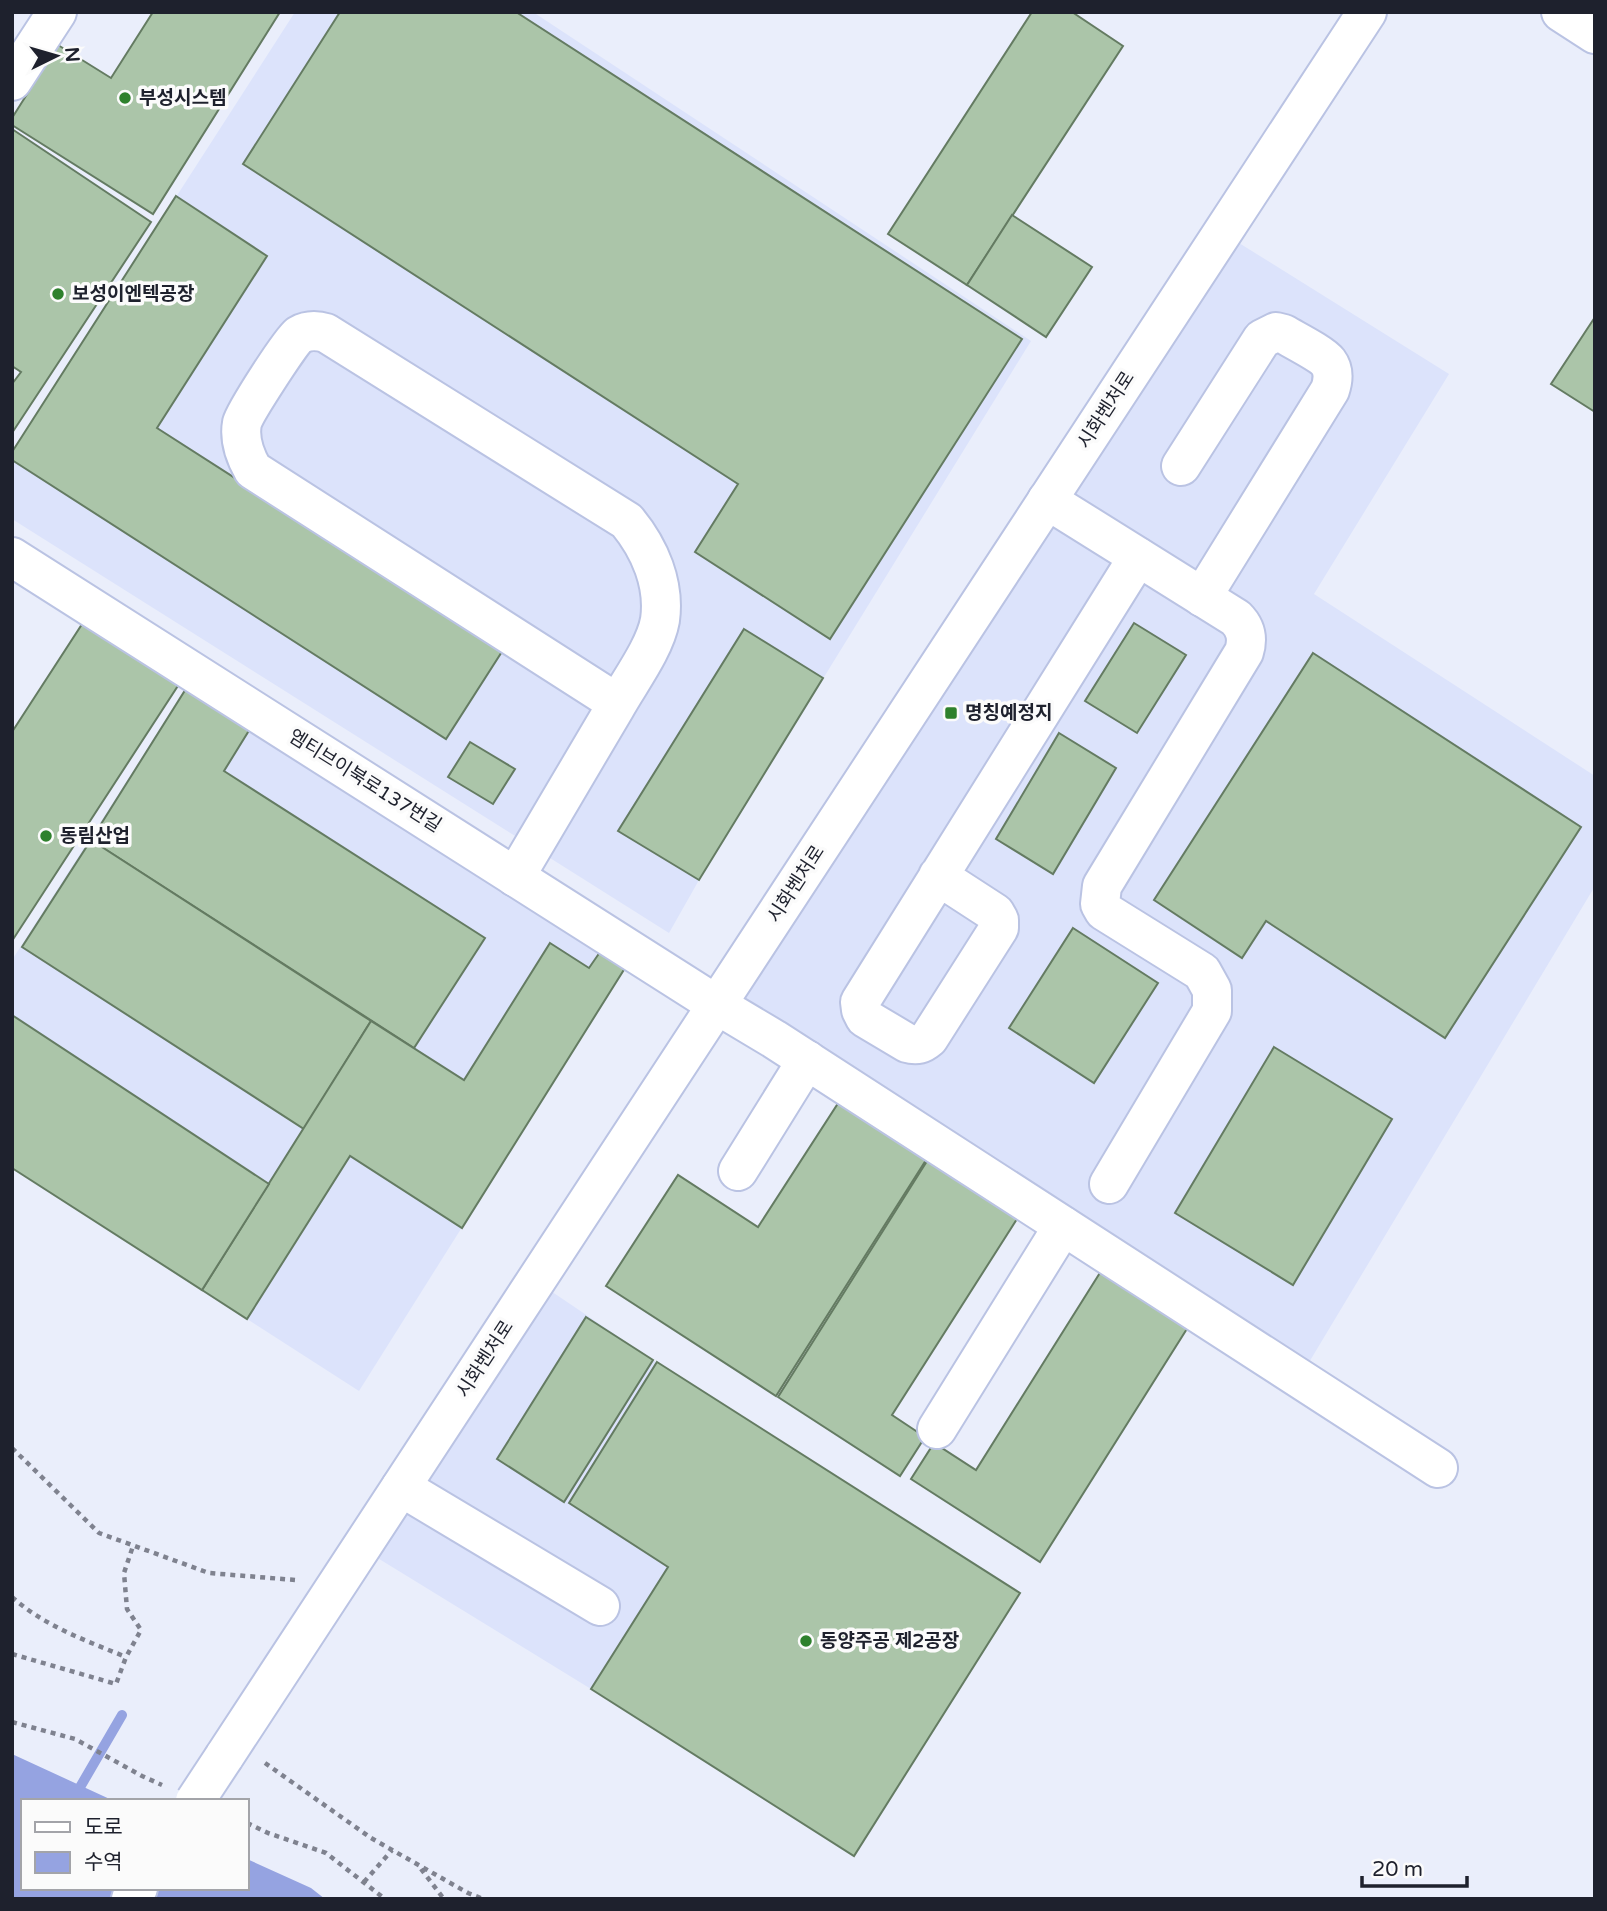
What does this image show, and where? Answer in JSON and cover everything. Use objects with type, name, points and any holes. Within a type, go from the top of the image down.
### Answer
[{"type":"street","points":[[12,81],[57,12]]},
{"type":"street","name":"시화벤처로","points":[[179,1793],[229,1749],[1367,12]]},
{"type":"street","points":[[1561,12],[1595,34]]},
{"type":"street","points":[[515,877],[652,644],[660,618],[659,586],[654,566],[642,539],[627,521],[326,333],[307,331],[297,337],[287,348],[242,421],[243,446],[253,470],[617,703]]},
{"type":"street","points":[[1181,466],[1262,340],[1276,332],[1284,334],[1328,360],[1333,380],[1330,390],[1202,597]]},
{"type":"street","points":[[1047,500],[1236,618],[1243,625],[1247,643],[1102,886],[1100,904],[1104,911],[1202,972],[1212,990],[1212,1012],[1109,1184]]},
{"type":"street","name":"엠티브이북로137번길","points":[[12,557],[807,1060],[1438,1468]]},
{"type":"street","points":[[938,876],[1138,557]]},
{"type":"street","points":[[738,1171],[807,1060]]},
{"type":"street","points":[[937,1429],[1063,1226]]},
{"type":"street","points":[[401,1487],[600,1606]]},
{"type":"path","points":[[12,1448],[99,1533],[209,1573],[338,1583]]},
{"type":"path","points":[[12,1654],[116,1684],[126,1657],[141,1630],[127,1609],[124,1573],[133,1546]]},
{"type":"path","points":[[12,1597],[23,1607],[65,1632],[126,1657]]},
{"type":"path","points":[[12,1722],[75,1739],[179,1793]]},
{"type":"path","points":[[229,1749],[371,1838],[468,1894],[483,1899]]},
{"type":"path","points":[[248,1823],[327,1853],[385,1899]]},
{"type":"path","points":[[364,1882],[392,1850]]},
{"type":"path","points":[[419,1866],[444,1899]]},
{"type":"shaded area","points":[[295,12],[533,12],[1031,341],[669,933],[12,519],[12,452]]},
{"type":"shaded area","points":[[1223,233],[1449,374],[1314,594],[1595,776],[1595,886],[1299,1379],[717,1005]]},
{"type":"shaded area","points":[[189,684],[625,968],[359,1391],[12,1168],[12,960]]},
{"type":"shaded area","name":"동양주공 제2공장","points":[[536,1281],[653,1360],[1020,1593],[854,1856],[591,1689],[358,1546]]},
{"type":"water","points":[[12,1754],[110,1799],[21,1799],[21,1890],[248,1890],[248,1859],[311,1888],[325,1899],[12,1899]]},
{"type":"building","name":"부성시스템","points":[[153,12],[280,12],[153,214],[12,125],[12,118],[58,45],[111,78]]},
{"type":"building","points":[[340,12],[516,12],[1022,339],[830,639],[695,552],[738,484],[243,164]]},
{"type":"building","points":[[1032,12],[1072,12],[1123,46],[967,285],[888,234]]},
{"type":"building","name":"보성이엔텍공장","points":[[12,129],[151,222],[12,433],[12,384],[21,372],[12,366]]},
{"type":"building","points":[[176,196],[267,256],[157,428],[503,650],[446,739],[12,460],[12,452]]},
{"type":"building","points":[[1012,215],[1092,267],[1046,337],[967,285]]},
{"type":"building","points":[[1595,317],[1595,412],[1551,384]]},
{"type":"building","name":"동림산업","points":[[88,615],[183,678],[12,941],[12,732]]},
{"type":"building","points":[[1134,623],[1186,655],[1137,733],[1085,701]]},
{"type":"building","points":[[744,629],[823,678],[699,880],[618,831]]},
{"type":"building","points":[[1313,653],[1581,827],[1445,1038],[1266,921],[1242,958],[1154,900]]},
{"type":"building","points":[[189,684],[253,724],[224,771],[485,938],[414,1048],[91,840]]},
{"type":"building","points":[[1059,733],[1116,768],[1053,874],[996,839]]},
{"type":"building","points":[[470,742],[515,769],[493,804],[448,777]]},
{"type":"building","points":[[91,840],[371,1021],[304,1129],[22,947]]},
{"type":"building","points":[[1073,928],[1158,983],[1094,1083],[1009,1028]]},
{"type":"building","points":[[550,943],[589,968],[600,952],[625,968],[462,1228],[350,1156],[247,1319],[202,1290],[371,1021],[464,1080]]},
{"type":"building","points":[[12,1015],[269,1184],[202,1290],[12,1168]]},
{"type":"building","points":[[1274,1047],[1392,1119],[1293,1285],[1175,1213]]},
{"type":"building","points":[[846,1091],[933,1149],[776,1396],[606,1286],[678,1175],[758,1227]]},
{"type":"building","points":[[934,1150],[1024,1208],[892,1415],[925,1437],[900,1476],[778,1397]]},
{"type":"building","points":[[1108,1260],[1195,1316],[1040,1562],[911,1479],[934,1443],[976,1470]]},
{"type":"building","points":[[586,1317],[653,1360],[564,1502],[497,1459]]},
{"type":"building","name":"동양주공 제2공장","points":[[657,1362],[1020,1593],[854,1856],[591,1689],[668,1567],[569,1503]]},
{"type":"waterway","points":[[73,1799],[122,1715]]},
{"type":"place","name":"부성시스템","points":[[125,98]]},
{"type":"place","name":"보성이엔텍공장","points":[[58,294]]},
{"type":"place","name":"명칭예정지","points":[[951,713]]},
{"type":"place","name":"동림산업","points":[[46,836]]},
{"type":"place","name":"동양주공 제2공장","points":[[806,1641]]}]
